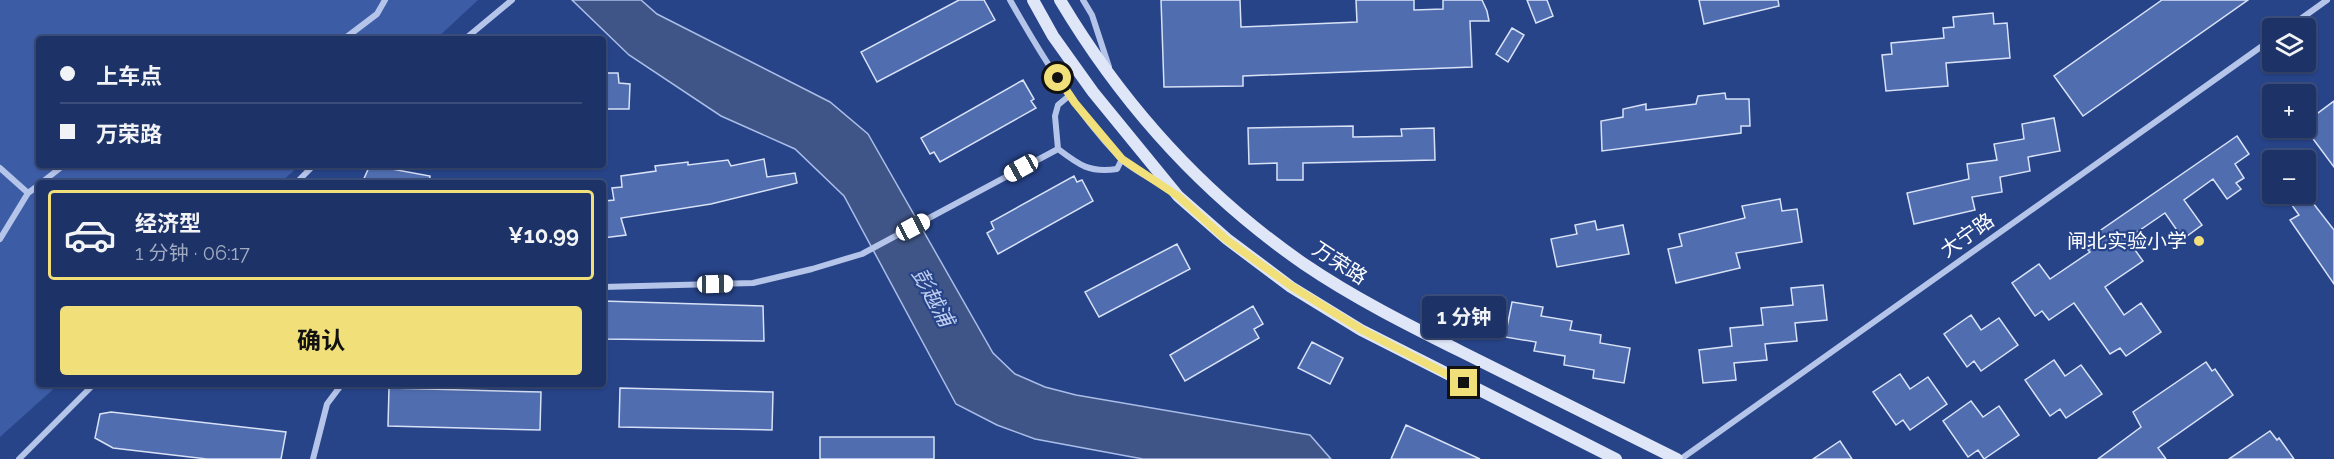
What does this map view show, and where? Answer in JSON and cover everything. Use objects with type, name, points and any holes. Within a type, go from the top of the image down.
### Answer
[{"type":"main road","points":[[1033,0],[1053,36],[1093,92],[1178,196],[1227,240],[1291,286],[1362,330],[1616,459]]},
{"type":"main road","name":"万荣路","points":[[1060,0],[1113,79],[1152,128],[1196,175],[1244,219],[1304,264],[1374,308],[1679,459]]},
{"type":"street","points":[[348,36],[377,14],[385,0]]},
{"type":"street","points":[[469,36],[512,0]]},
{"type":"street","points":[[1010,0],[1036,46],[1070,95],[1122,159],[1178,196]]},
{"type":"street","points":[[1083,0],[1092,15],[1113,79]]},
{"type":"street","points":[[2302,18],[2327,0]]},
{"type":"street","name":"大宁路","points":[[1679,459],[2262,46]]},
{"type":"street","points":[[1070,95],[1058,105],[1055,116],[1058,148],[1080,166],[1100,172],[1117,169],[1122,159]]},
{"type":"street","points":[[606,287],[753,283],[862,254],[1058,148]]},
{"type":"street","points":[[0,168],[28,193]]},
{"type":"street","points":[[45,180],[60,168]]},
{"type":"street","points":[[299,180],[311,168]]},
{"type":"street","points":[[0,239],[28,193],[36,187]]},
{"type":"street","points":[[19,459],[91,387]]},
{"type":"street","points":[[314,459],[327,404],[340,387]]},
{"type":"shaded area","points":[[0,0],[478,0],[439,36],[36,36],[36,168],[297,168],[283,180],[36,180],[36,387],[56,387],[0,437]]},
{"type":"water","name":"彭越浦","points":[[572,0],[641,0],[657,14],[830,102],[868,134],[993,353],[1015,374],[1045,387],[1076,395],[1310,435],[1331,459],[1143,459],[1035,439],[997,425],[956,404],[844,196],[795,149],[721,116],[629,55]]},
{"type":"building","points":[[959,0],[984,0],[995,20],[877,82],[861,52]]},
{"type":"building","points":[[1161,0],[1240,0],[1241,27],[1357,22],[1356,0],[1414,0],[1414,10],[1443,9],[1443,0],[1482,0],[1489,21],[1470,21],[1472,67],[1243,76],[1243,86],[1164,87]]},
{"type":"building","points":[[1527,0],[1547,0],[1553,16],[1536,23]]},
{"type":"building","points":[[1699,0],[1778,0],[1779,6],[1704,24]]},
{"type":"building","points":[[2162,0],[2248,0],[2083,116],[2054,76]]},
{"type":"building","points":[[1993,13],[1994,24],[2007,23],[2010,58],[1946,63],[1948,86],[1886,91],[1882,55],[1892,54],[1891,43],[1944,38],[1943,28],[1954,27],[1953,17]]},
{"type":"building","points":[[1512,28],[1524,35],[1508,62],[1496,54]]},
{"type":"building","points":[[606,73],[618,73],[619,83],[630,84],[629,109],[606,109]]},
{"type":"building","points":[[1023,80],[1034,99],[1031,101],[1036,108],[940,162],[934,152],[930,154],[921,138]]},
{"type":"building","points":[[1725,93],[1726,99],[1749,99],[1750,126],[1741,126],[1741,133],[1602,151],[1601,121],[1623,117],[1623,109],[1646,104],[1646,110],[1696,104],[1698,96]]},
{"type":"building","points":[[2334,101],[2334,167],[2312,138],[2316,138],[2316,114]]},
{"type":"building","points":[[2054,118],[2060,151],[2028,157],[2030,171],[2000,177],[2002,192],[1972,197],[1975,210],[1914,224],[1907,193],[1969,179],[1967,164],[1997,160],[1994,144],[2024,139],[2022,124]]},
{"type":"building","points":[[1353,126],[1353,137],[1402,136],[1401,129],[1434,128],[1435,160],[1303,163],[1303,180],[1277,180],[1277,163],[1249,164],[1248,128]]},
{"type":"building","points":[[2237,136],[2249,154],[2235,164],[2244,178],[2236,183],[2241,189],[2227,199],[2213,179],[2184,200],[2202,225],[2183,239],[2165,213],[2127,239],[2143,261],[2105,287],[2124,315],[2141,303],[2161,332],[2126,356],[2120,348],[2110,354],[2074,303],[2049,320],[2042,311],[2035,316],[2012,283],[2039,264],[2050,279],[2090,252],[2088,250],[2093,246],[2088,239]]},
{"type":"building","points":[[764,159],[767,177],[795,173],[797,183],[711,204],[621,218],[626,235],[606,238],[606,201],[614,200],[612,188],[622,187],[621,176],[656,171],[655,166],[688,162],[688,165],[728,160],[731,166]]},
{"type":"building","points":[[369,168],[386,168],[430,176],[429,180],[363,180]]},
{"type":"building","points":[[1074,176],[1077,182],[1082,180],[1093,201],[998,254],[987,233],[994,229],[991,222]]},
{"type":"building","points":[[1780,199],[1782,211],[1797,209],[1802,242],[1736,253],[1740,268],[1676,283],[1668,249],[1682,246],[1679,234],[1745,218],[1742,206]]},
{"type":"building","points":[[2291,204],[2314,204],[2334,230],[2334,284],[2290,220],[2299,215]]},
{"type":"building","points":[[1595,221],[1597,230],[1623,225],[1629,254],[1557,267],[1551,239],[1577,234],[1575,225]]},
{"type":"building","points":[[1177,244],[1190,269],[1099,317],[1085,292]]},
{"type":"building","points":[[1823,285],[1827,320],[1795,323],[1797,341],[1765,344],[1767,360],[1734,363],[1736,380],[1703,383],[1699,350],[1732,346],[1730,328],[1763,325],[1761,308],[1793,305],[1791,288]]},
{"type":"building","points":[[606,301],[763,306],[764,341],[606,339]]},
{"type":"building","points":[[1512,302],[1543,307],[1541,316],[1572,321],[1570,330],[1601,335],[1600,343],[1630,348],[1624,383],[1593,378],[1594,370],[1564,365],[1565,356],[1534,351],[1536,342],[1505,337]]},
{"type":"building","points":[[1253,306],[1263,324],[1254,329],[1259,338],[1185,381],[1170,355]]},
{"type":"building","points":[[1971,315],[1981,330],[1999,318],[2018,345],[1981,371],[1974,361],[1967,367],[1944,334]]},
{"type":"building","points":[[1312,342],[1343,358],[1330,384],[1298,368]]},
{"type":"building","points":[[2054,360],[2065,376],[2081,365],[2102,394],[2066,418],[2060,409],[2050,416],[2025,380]]},
{"type":"building","points":[[2206,362],[2212,371],[2215,369],[2233,395],[2158,448],[2166,459],[2098,459],[2141,427],[2133,412]]},
{"type":"building","points":[[1900,374],[1910,389],[1928,377],[1947,404],[1910,430],[1903,420],[1896,425],[1873,392]]},
{"type":"building","points":[[389,388],[541,392],[540,430],[388,426]]},
{"type":"building","points":[[620,388],[773,392],[772,430],[619,427]]},
{"type":"building","points":[[1971,401],[1983,417],[1999,406],[2019,435],[1984,459],[1978,450],[1968,457],[1943,421]]},
{"type":"building","points":[[111,412],[286,432],[281,459],[207,459],[113,448],[95,438],[100,414]]},
{"type":"building","points":[[1406,425],[1480,459],[1391,459]]},
{"type":"building","points":[[2270,431],[2277,440],[2279,438],[2294,459],[2229,459]]},
{"type":"building","points":[[820,437],[934,437],[934,459],[820,459]]},
{"type":"building","points":[[1840,441],[1852,459],[1813,459]]},
{"type":"place","name":"闸北实验小学","points":[[2199,241]]},
{"type":"route","points":[[1058,78],[1075,103],[1122,159],[1178,196],[1227,240],[1291,286],[1362,330],[1464,383]]}]
